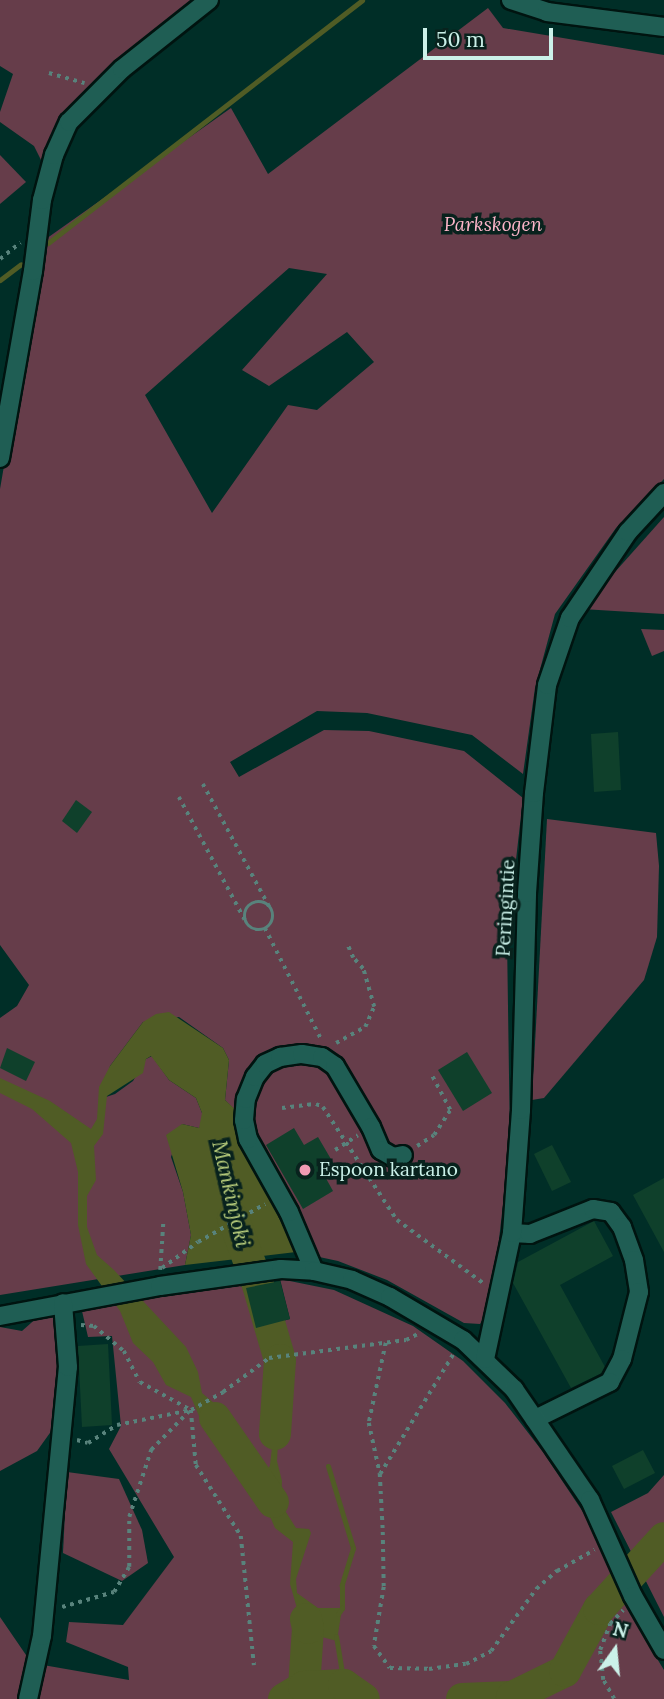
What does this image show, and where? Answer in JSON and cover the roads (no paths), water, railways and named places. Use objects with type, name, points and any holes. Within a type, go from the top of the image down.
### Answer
[{"type":"street","points":[[0,458],[33,271],[46,179],[69,121],[122,69],[209,0]]},
{"type":"street","points":[[511,0],[547,12],[664,26]]},
{"type":"street","name":"Peringintie","points":[[485,1359],[512,1233],[521,1110],[527,893],[534,793],[547,685],[570,618],[628,532],[664,493]]},
{"type":"street","points":[[314,1271],[289,1212],[248,1139],[244,1120],[246,1099],[254,1077],[265,1064],[280,1057],[302,1054],[322,1057],[335,1066],[372,1127],[381,1150],[393,1157],[403,1154]]},
{"type":"street","points":[[512,1233],[530,1234],[593,1209],[611,1212],[622,1227],[634,1260],[639,1292],[622,1359],[610,1382],[535,1419]]},
{"type":"street","points":[[0,1316],[141,1289],[160,1278],[238,1275],[281,1269],[314,1271],[352,1280],[440,1325],[485,1359],[535,1419],[590,1500],[634,1598],[664,1650]]},
{"type":"street","points":[[29,1699],[44,1612],[68,1367],[63,1303]]},
{"type":"water","points":[[169,1012],[223,1048],[229,1060],[225,1100],[237,1111],[239,1138],[296,1252],[185,1265],[191,1235],[183,1192],[166,1135],[182,1124],[199,1128],[202,1113],[196,1098],[169,1080],[151,1056],[146,1059],[143,1073],[107,1096],[103,1134],[94,1146],[96,1180],[87,1196],[87,1227],[97,1255],[186,1347],[198,1372],[202,1393],[226,1413],[242,1434],[241,1457],[266,1474],[272,1447],[269,1366],[275,1368],[280,1405],[277,1461],[282,1481],[281,1504],[296,1528],[309,1529],[311,1533],[296,1579],[297,1593],[318,1608],[342,1608],[337,1641],[322,1637],[313,1641],[314,1660],[302,1664],[305,1648],[302,1626],[290,1584],[293,1542],[275,1528],[260,1494],[236,1464],[218,1435],[199,1416],[191,1397],[166,1385],[153,1362],[133,1343],[120,1311],[86,1264],[78,1225],[78,1172],[71,1143],[32,1109],[0,1093],[0,1078],[50,1101],[91,1129],[97,1119],[99,1087],[110,1066],[143,1022],[156,1014]]},
{"type":"waterway","points":[[48,243],[362,0]]},
{"type":"waterway","points":[[0,280],[21,264]]},
{"type":"waterway","name":"Mankinjoki","points":[[233,1218],[258,1285],[280,1360],[275,1434]]},
{"type":"waterway","name":"Mankinjoki","points":[[215,1418],[273,1502]]},
{"type":"waterway","points":[[328,1466],[353,1548],[342,1585],[342,1608],[338,1614]]},
{"type":"waterway","points":[[462,1699],[512,1697],[565,1671],[599,1609],[664,1538]]},
{"type":"waterway","name":"Mankinjoki","points":[[304,1687],[308,1628],[306,1619]]},
{"type":"waterway","points":[[336,1636],[344,1685]]},
{"type":"waterway","points":[[284,1699],[304,1687],[344,1685],[364,1699]]},
{"type":"place","name":"Espoon kartano","points":[[305,1170]]},
{"type":"park label","name":"Parkskogen","points":[[493,225]]}]
